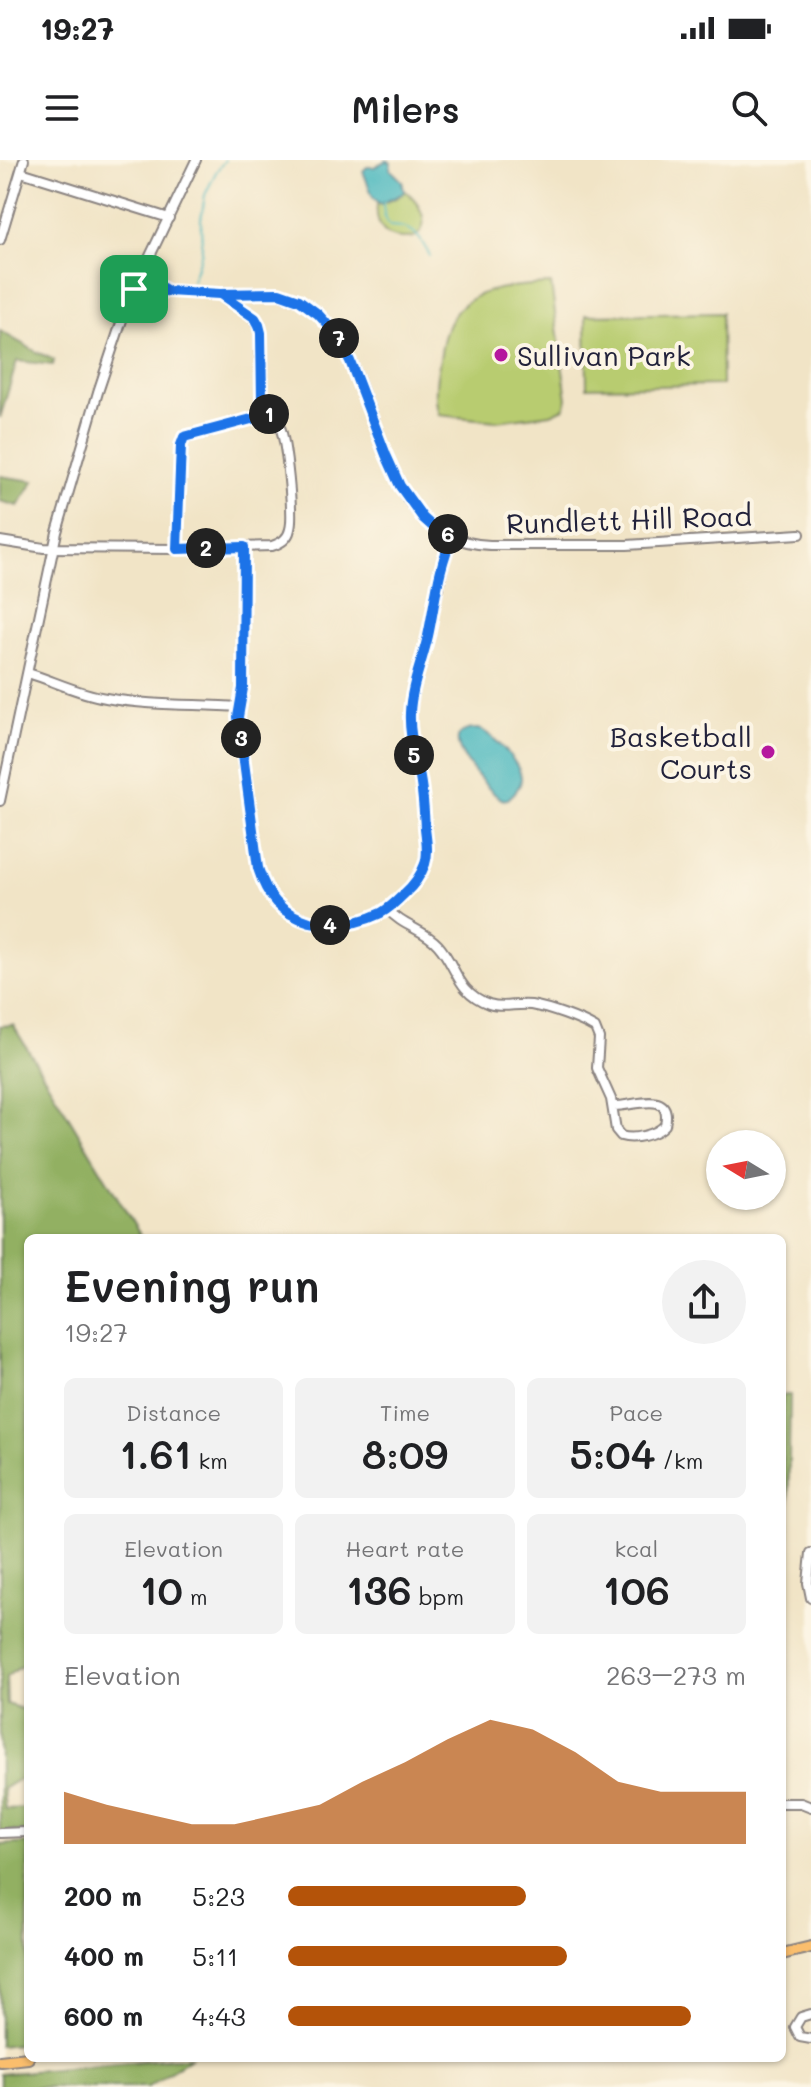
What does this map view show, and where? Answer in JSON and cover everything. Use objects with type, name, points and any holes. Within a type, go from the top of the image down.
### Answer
[{"type":"main road","points":[[786,1953],[811,1947]]},
{"type":"main road","points":[[0,2061],[24,2058]]},
{"type":"street","points":[[0,240],[24,160]]},
{"type":"street","points":[[0,801],[54,548],[103,376],[122,316],[196,160]]},
{"type":"street","points":[[21,172],[169,218]]},
{"type":"street","points":[[142,272],[168,291]]},
{"type":"street","name":"Rundlett Hill Road","points":[[134,289],[153,293],[263,292],[283,294],[308,306],[336,334],[353,365],[400,486],[432,526],[471,543],[627,545],[800,534]]},
{"type":"street","points":[[0,541],[54,548],[177,549],[272,546],[285,540],[290,529],[291,509],[282,434],[262,398],[259,325],[251,315],[220,294]]},
{"type":"street","points":[[177,549],[181,445],[184,437],[270,414]]},
{"type":"street","points":[[244,547],[243,688],[238,727],[258,868],[268,892],[288,912],[319,924],[341,925],[388,909],[414,883],[426,859],[422,789],[411,739],[410,713],[444,561],[453,536]]},
{"type":"street","points":[[28,673],[107,699],[239,707]]},
{"type":"street","points":[[388,909],[403,924],[437,944],[460,982],[481,1001],[503,1007],[536,1006],[595,1028],[599,1035],[598,1072],[613,1106],[616,1130],[623,1137],[633,1138],[658,1131],[665,1125],[667,1113],[659,1103],[651,1101],[613,1106]]},
{"type":"street","points":[[811,1553],[808,1583],[811,1598]]},
{"type":"street","points":[[786,1803],[811,1804]]},
{"type":"street","points":[[0,1833],[24,1832]]},
{"type":"street","points":[[811,2014],[801,2017],[795,2027],[800,2037],[811,2039]]},
{"type":"green space","points":[[404,191],[419,206],[423,227],[413,237],[402,238],[384,232],[377,216],[377,203],[394,199]]},
{"type":"green space","name":"Sullivan Park","points":[[551,284],[567,399],[564,408],[551,414],[496,421],[439,415],[437,373],[448,326],[458,310],[468,301],[494,290]]},
{"type":"green space","points":[[721,313],[722,385],[587,387],[586,315]]},
{"type":"green space","points":[[0,331],[54,360],[53,365],[17,361],[0,418]]},
{"type":"green space","points":[[0,476],[34,481],[18,506],[0,501]]},
{"type":"green space","points":[[13,1025],[140,1234],[24,1234],[24,1664],[6,1677],[7,1704],[24,1710],[24,1778],[3,1789],[5,1809],[24,1808],[24,1832],[0,1831],[0,1026]]},
{"type":"green space","points":[[786,1395],[790,1395],[786,1650]]},
{"type":"green space","points":[[24,1843],[24,2043],[0,2046],[0,1845]]},
{"type":"green space","points":[[131,2062],[184,2062],[148,2087],[0,2087],[0,2074]]},
{"type":"water","points":[[385,161],[391,163],[390,169],[402,181],[404,191],[380,204],[373,197],[363,171]]},
{"type":"water","points":[[478,729],[497,742],[519,771],[520,784],[508,799],[499,797],[489,789],[459,747],[460,734]]},
{"type":"waterway","points":[[192,282],[202,251],[201,219],[205,195],[225,160]]},
{"type":"waterway","points":[[383,203],[384,215],[390,226],[411,230],[430,256]]},
{"type":"place","name":"Sullivan Park","points":[[501,355]]},
{"type":"place","name":"Basketball Courts","points":[[768,752]]},
{"type":"route","points":[[142,272],[168,291],[279,293],[308,306],[331,327],[353,365],[402,490],[418,513],[432,526],[453,536],[444,561],[411,701],[411,739],[422,789],[427,843],[425,864],[414,883],[388,909],[365,920],[328,925],[300,918],[277,904],[264,885],[258,868],[238,727],[243,688],[244,547],[177,549],[181,445],[184,437],[270,414],[262,398],[259,325],[251,315],[220,294],[153,293],[134,289],[142,272]]}]
